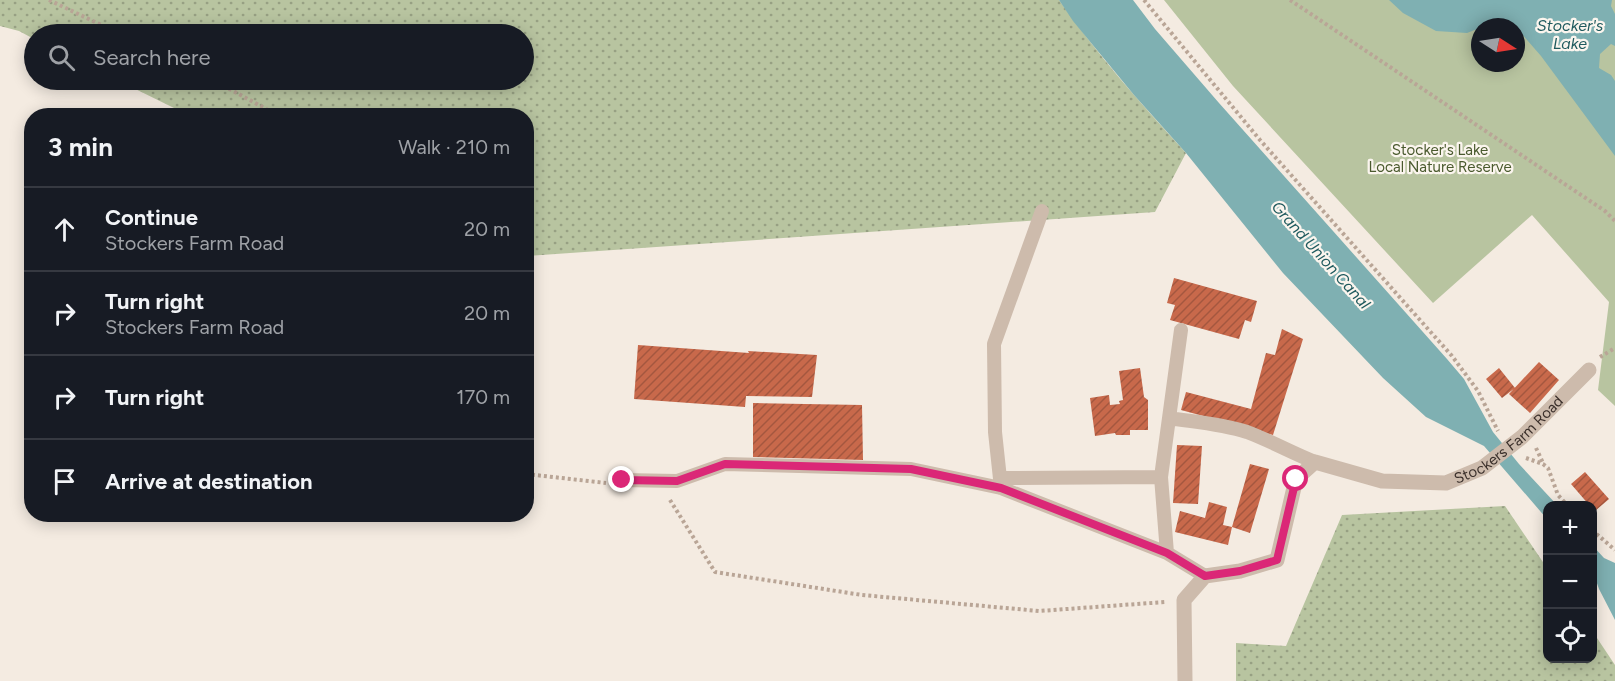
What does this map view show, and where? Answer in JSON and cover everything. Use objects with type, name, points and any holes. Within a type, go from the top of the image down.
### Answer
[{"type":"street","name":"Stockers Farm Road","points":[[1316,462],[1382,482],[1446,483],[1482,468],[1522,437],[1589,370]]},
{"type":"street","points":[[1185,681],[1184,600],[1205,576],[1240,571],[1277,560],[1296,479],[1316,462]]},
{"type":"lane","points":[[1001,483],[995,432],[994,344],[1042,211]]},
{"type":"lane","points":[[1167,553],[1161,477],[1181,330]]},
{"type":"lane","points":[[1169,418],[1245,432],[1316,462]]},
{"type":"lane","points":[[619,482],[677,481],[725,464],[911,469],[1001,483],[1161,477]]},
{"type":"lane","points":[[1001,483],[1167,553],[1205,576]]},
{"type":"path","points":[[49,0],[99,24]]},
{"type":"path","points":[[1144,0],[1260,140],[1452,356],[1478,391],[1499,434]]},
{"type":"path","points":[[1290,0],[1605,211],[1615,221]]},
{"type":"path","points":[[231,90],[264,108]]},
{"type":"path","points":[[1521,458],[1543,464],[1548,468],[1558,495],[1563,501]]},
{"type":"path","points":[[534,475],[619,482]]},
{"type":"path","points":[[668,498],[715,572],[862,594],[1039,611],[1184,600]]},
{"type":"path","points":[[1597,534],[1615,550]]},
{"type":"green space","points":[[0,0],[1059,0],[1120,78],[1186,153],[1155,212],[534,256],[534,108],[174,108],[137,90],[534,90],[534,24],[24,24],[24,34],[0,26]]},
{"type":"green space","name":"Stocker's Lake Local Nature Reserve","points":[[1164,0],[1615,0],[1615,406],[1598,390],[1609,302],[1532,215],[1433,303],[1233,86]]},
{"type":"green space","points":[[1505,506],[1543,562],[1543,663],[1597,663],[1597,638],[1615,665],[1615,681],[1236,681],[1236,643],[1286,646],[1342,515]]},
{"type":"water","name":"Grand Union Canal","points":[[1059,0],[1133,0],[1219,103],[1464,379],[1493,432],[1553,501],[1543,501],[1543,514],[1484,446],[1426,417],[1383,378],[1283,273],[1186,153],[1073,21]]},
{"type":"water","name":"Stocker's Lake","points":[[1389,0],[1612,0],[1611,6],[1615,14],[1615,46],[1611,44],[1600,54],[1599,68],[1611,75],[1615,81],[1615,156],[1525,38],[1525,18],[1471,18],[1471,31],[1467,33],[1436,31],[1403,13]]},
{"type":"water","points":[[1597,550],[1604,558],[1615,563],[1615,620],[1599,589]]},
{"type":"building","points":[[1174,278],[1257,301],[1251,322],[1245,320],[1239,339],[1170,320],[1175,305],[1167,303]]},
{"type":"building","points":[[1282,329],[1303,339],[1273,435],[1181,410],[1186,392],[1251,409],[1266,353],[1275,355]]},
{"type":"building","points":[[638,345],[817,355],[812,397],[746,396],[745,407],[634,399]]},
{"type":"building","points":[[1539,362],[1559,380],[1530,413],[1509,394]]},
{"type":"building","points":[[1140,368],[1144,397],[1148,400],[1148,430],[1130,430],[1130,435],[1116,435],[1115,433],[1095,436],[1090,398],[1109,395],[1110,405],[1120,404],[1119,401],[1123,400],[1119,371]]},
{"type":"building","points":[[1499,368],[1515,388],[1502,398],[1486,379]]},
{"type":"building","points":[[753,403],[862,405],[863,460],[753,457]]},
{"type":"building","points":[[1177,445],[1202,446],[1198,504],[1173,503]]},
{"type":"building","points":[[1250,464],[1269,469],[1250,533],[1232,527]]},
{"type":"building","points":[[1585,472],[1609,499],[1597,509],[1597,501],[1586,501],[1571,484]]},
{"type":"building","points":[[1209,502],[1227,507],[1223,525],[1232,527],[1228,545],[1175,532],[1180,511],[1205,518]]},
{"type":"route","points":[[622,480],[677,481],[725,464],[911,469],[1001,488],[1167,553],[1205,576],[1240,571],[1277,560],[1296,479]]}]
